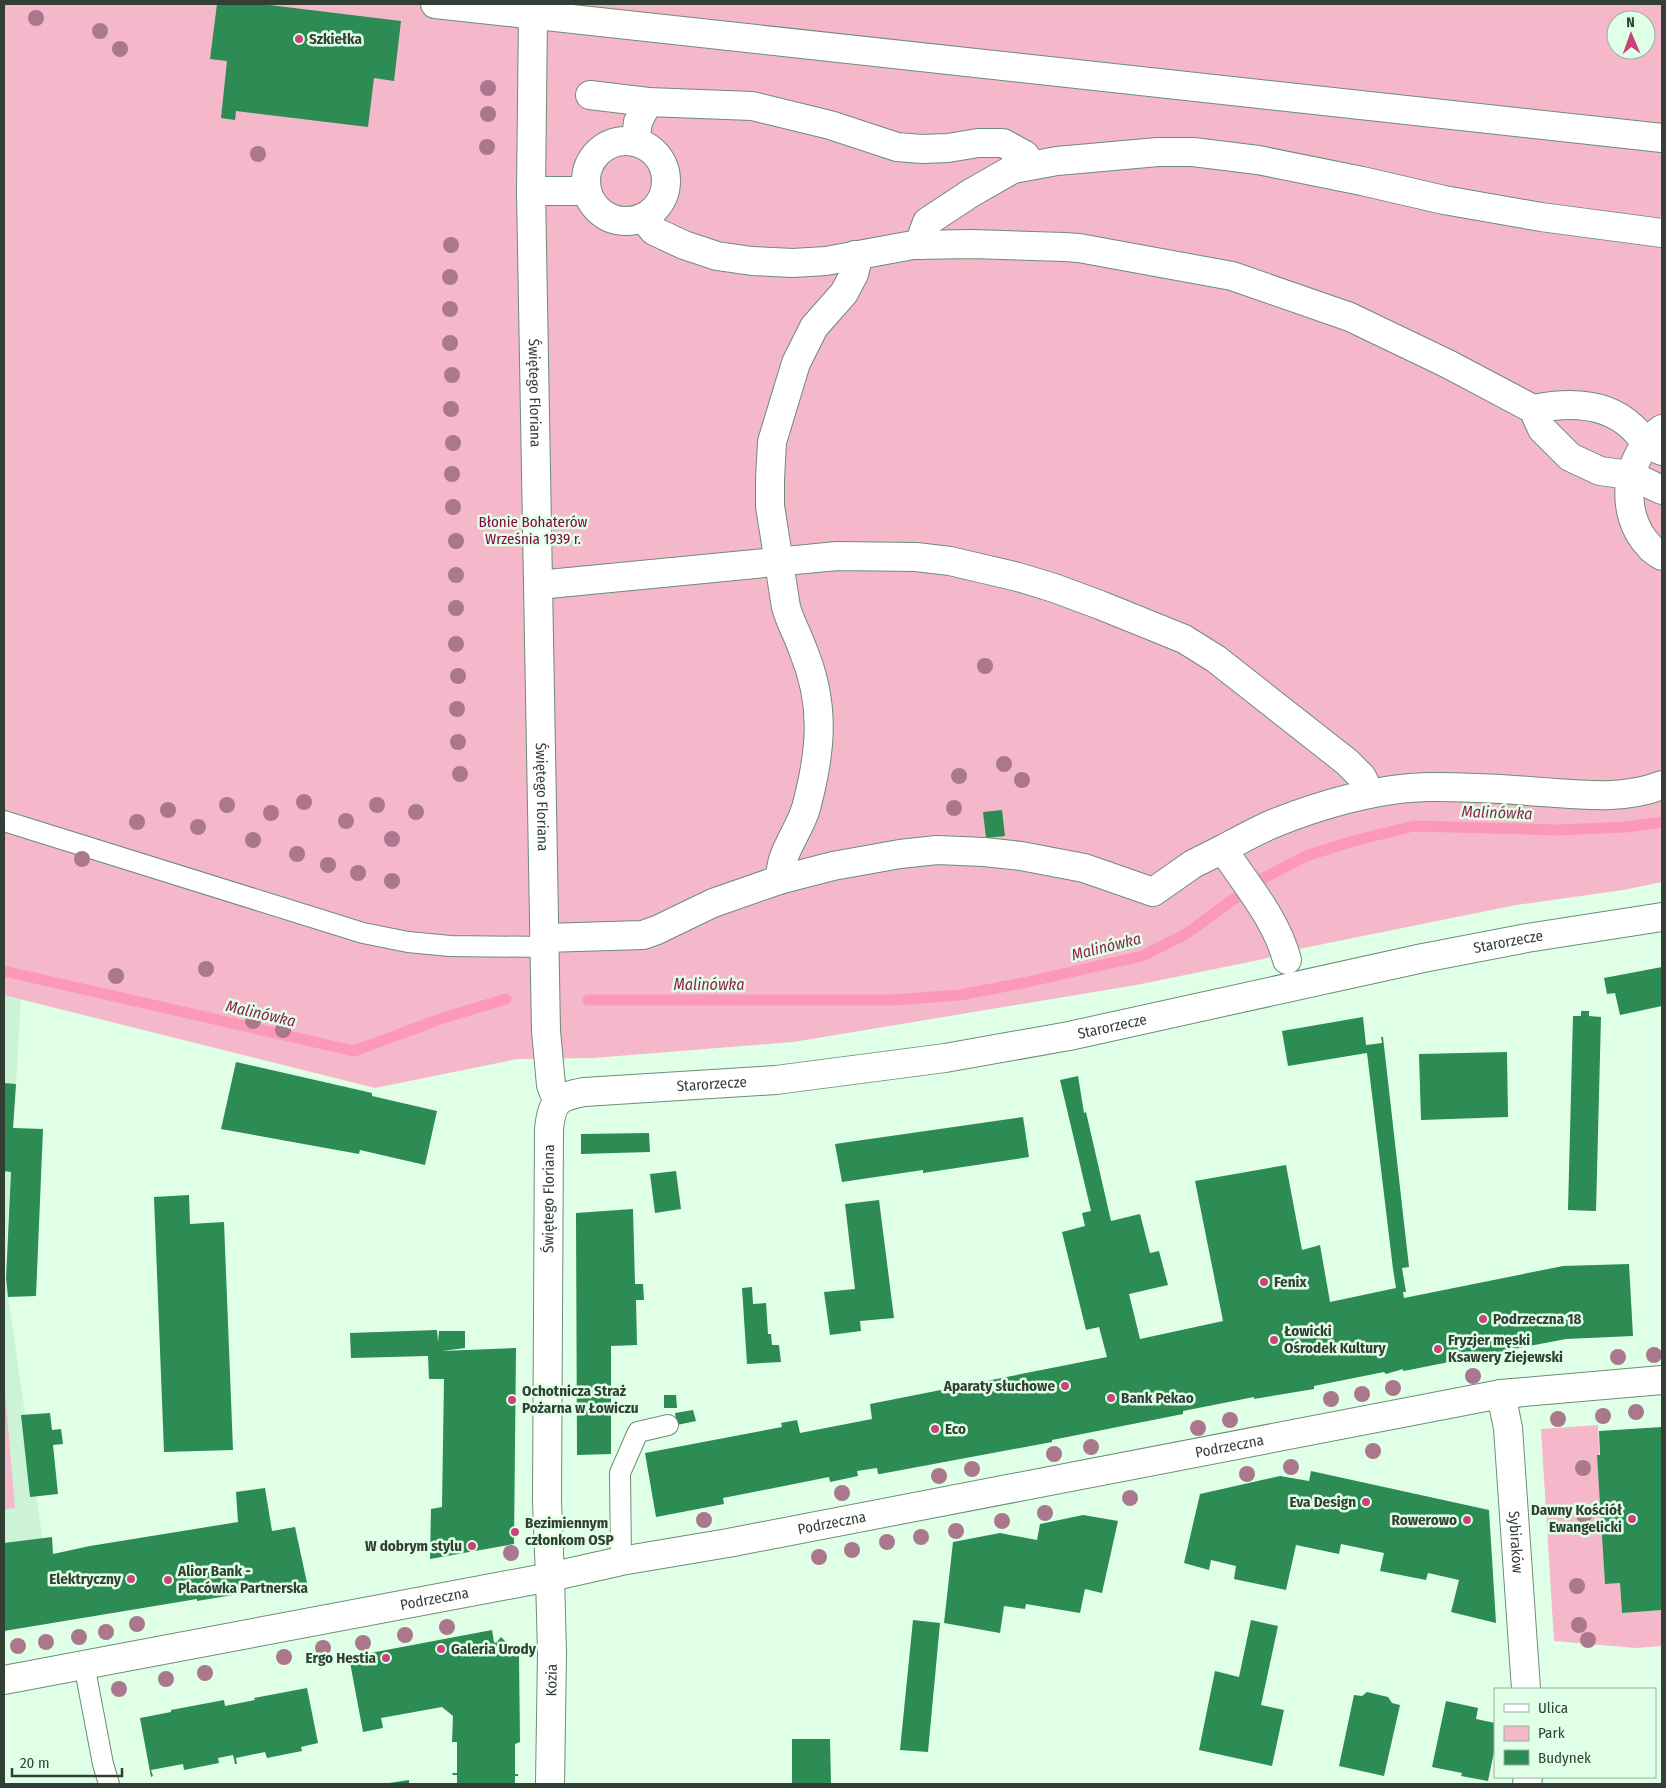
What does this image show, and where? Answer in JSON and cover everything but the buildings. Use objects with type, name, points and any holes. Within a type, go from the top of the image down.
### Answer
[{"type":"street","points":[[435,4],[1662,138]]},
{"type":"street","name":"Świętego Floriana","points":[[533,15],[531,191],[544,942],[546,1031],[551,1085],[557,1101],[552,1108],[549,1129],[547,1502],[550,1577]]},
{"type":"street","points":[[590,95],[648,102],[752,106],[830,125],[906,148],[948,148],[978,143],[1003,144],[1025,155],[1031,165]]},
{"type":"street","points":[[635,142],[638,122],[648,102]]},
{"type":"street","points":[[619,141],[635,142],[648,147],[659,157],[665,170],[667,184],[663,198],[655,210],[643,218],[626,222],[608,218],[594,207],[586,191],[586,175],[592,159],[603,148],[619,141]]},
{"type":"street","points":[[921,244],[927,222],[971,193],[1013,170],[1031,165],[1158,152],[1193,152],[1258,160],[1444,200],[1541,217],[1662,233]]},
{"type":"street","points":[[531,191],[586,191]]},
{"type":"street","points":[[643,218],[654,230],[684,245],[717,256],[752,261],[793,263],[826,261],[921,244],[972,244],[1079,248],[1232,276],[1350,317],[1448,364],[1533,409],[1556,405],[1586,405],[1611,413],[1657,441],[1636,458],[1630,475],[1629,500],[1635,525],[1649,547],[1662,556]]},
{"type":"street","points":[[779,880],[784,857],[805,813],[812,787],[818,760],[819,719],[814,683],[804,650],[790,623],[786,607],[770,506],[772,442],[796,363],[814,327],[844,293],[854,274],[856,266],[855,255]]},
{"type":"street","points":[[1533,409],[1542,429],[1570,458],[1600,471],[1630,475],[1662,490]]},
{"type":"street","points":[[538,585],[837,556],[916,557],[950,561],[1018,577],[1054,588],[1184,639],[1216,659],[1347,762],[1362,777],[1370,793]]},
{"type":"street","points":[[544,942],[643,935],[713,903],[779,880],[833,866],[900,854],[938,850],[1012,855],[1075,867],[1153,892],[1193,864],[1270,825],[1370,793],[1430,787],[1504,789],[1603,796],[1638,793],[1662,786]]},
{"type":"street","points":[[1223,849],[1279,936],[1287,960]]},
{"type":"street","name":"Starorzecze","points":[[557,1101],[568,1095],[584,1092],[776,1080],[945,1058],[1069,1036],[1422,958],[1527,938],[1662,917]]},
{"type":"street","name":"Podrzeczna","points":[[4,1680],[1501,1394],[1662,1380]]},
{"type":"street","name":"Sybiraków","points":[[1501,1394],[1508,1428],[1526,1688]]},
{"type":"street","name":"Kozia","points":[[550,1577],[552,1653],[550,1784]]},
{"type":"lane","points":[[4,821],[364,933],[408,942],[450,946],[544,942]]},
{"type":"lane","points":[[621,1561],[620,1473],[638,1432],[668,1425]]},
{"type":"lane","points":[[84,1664],[109,1784]]},
{"type":"shaded area","points":[[4,995],[21,999],[5,1272],[54,1622],[4,1631]]},
{"type":"green space","name":"Błonie Bohaterów Września 1939 r.","points":[[4,4],[1662,4],[1662,882],[1623,890],[1516,905],[1284,952],[1264,959],[1136,985],[793,1042],[593,1058],[517,1059],[375,1088],[4,995]]},
{"type":"green space","points":[[4,1382],[15,1508],[4,1509]]},
{"type":"green space","points":[[1598,1425],[1605,1584],[1620,1583],[1622,1613],[1662,1610],[1662,1646],[1636,1648],[1554,1641],[1541,1429]]},
{"type":"waterway","name":"Malinówka","points":[[588,1000],[893,1000],[960,995],[1142,956],[1186,934],[1260,880],[1306,856],[1353,841],[1414,826],[1559,830],[1626,827],[1662,822]]},
{"type":"waterway","name":"Malinówka","points":[[4,971],[354,1051],[443,1018],[506,999]]},
{"type":"place","name":"Szkiełka","points":[[299,39]]},
{"type":"place","name":"Fenix","points":[[1264,1282]]},
{"type":"place","name":"Podrzeczna 18","points":[[1483,1319]]},
{"type":"place","name":"Łowicki Ośrodek Kultury","points":[[1274,1340]]},
{"type":"place","name":"Fryzjer męski Ksawery Ziejewski","points":[[1438,1349]]},
{"type":"place","name":"Aparaty słuchowe","points":[[1065,1386]]},
{"type":"place","name":"Bank Pekao","points":[[1111,1398]]},
{"type":"place","name":"Ochotnicza Straż Pożarna w Łowiczu","points":[[512,1400]]},
{"type":"place","name":"Eco","points":[[935,1429]]},
{"type":"place","name":"Eva Design","points":[[1366,1502]]},
{"type":"place","name":"Dawny Kościół Ewangelicki","points":[[1632,1519]]},
{"type":"place","name":"Rowerowo","points":[[1467,1520]]},
{"type":"place","name":"Bezimiennym członkom OSP","points":[[515,1532]]},
{"type":"place","name":"W dobrym stylu","points":[[472,1546]]},
{"type":"place","name":"Elektryczny","points":[[131,1579]]},
{"type":"place","name":"Alior Bank - Placówka Partnerska","points":[[168,1580]]},
{"type":"place","name":"Galeria Urody","points":[[441,1649]]},
{"type":"place","name":"Ergo Hestia","points":[[386,1658]]}]
